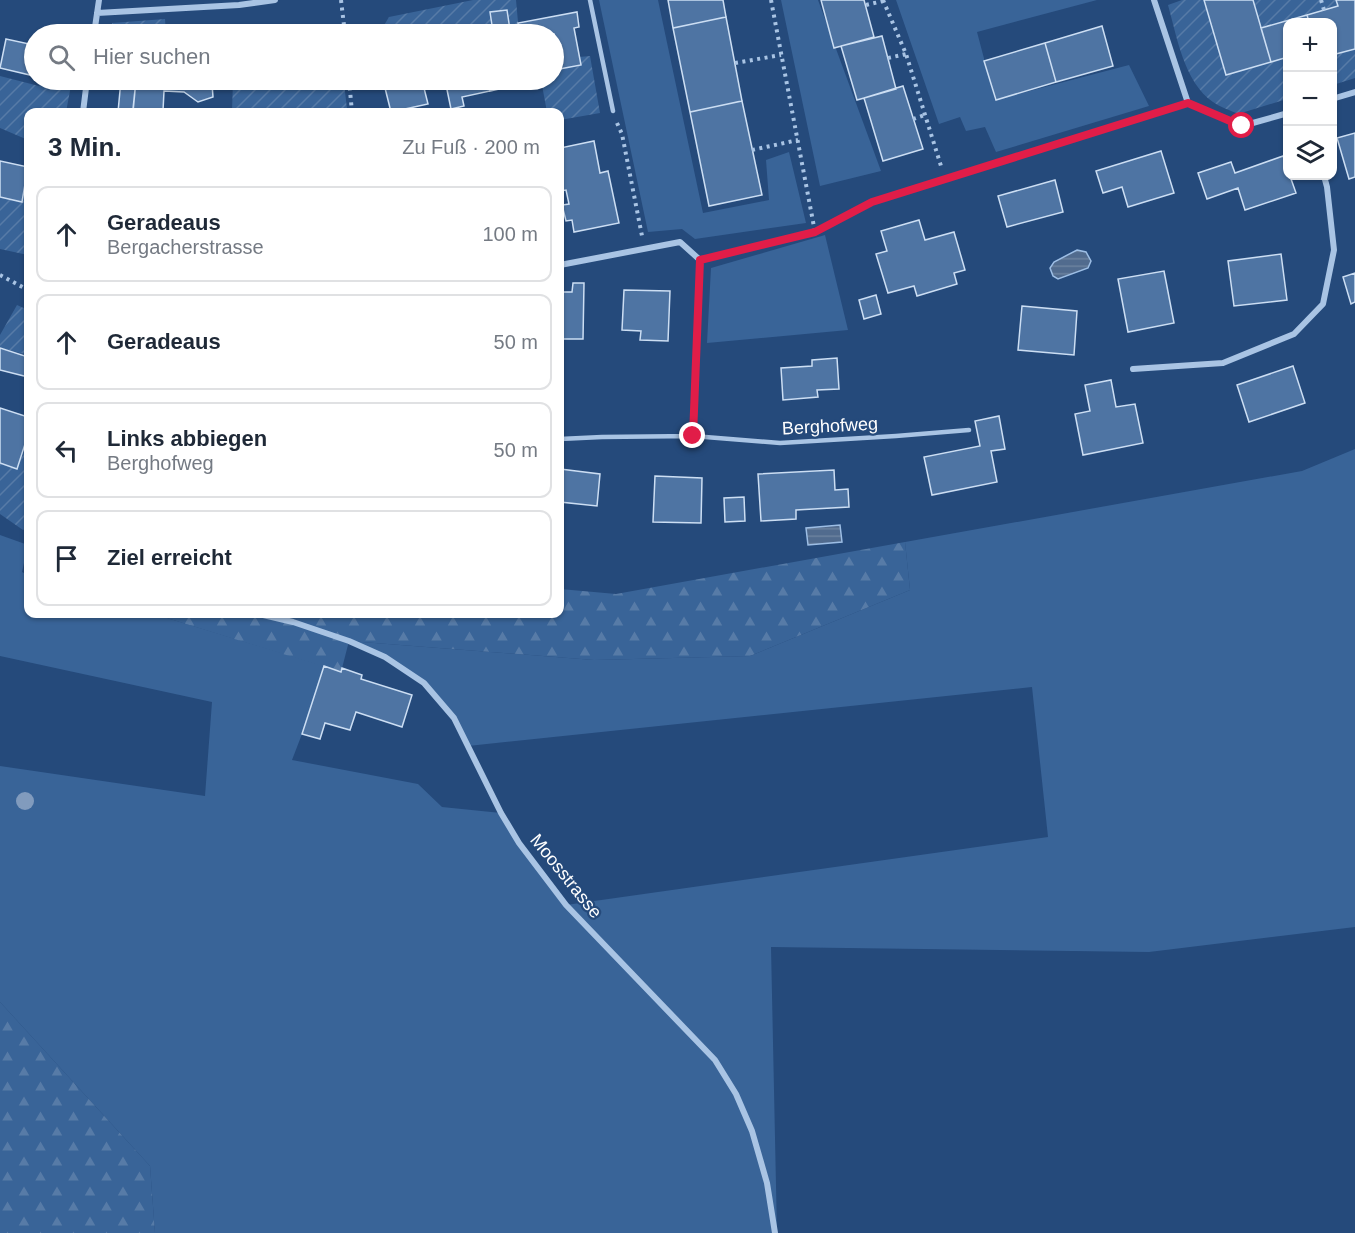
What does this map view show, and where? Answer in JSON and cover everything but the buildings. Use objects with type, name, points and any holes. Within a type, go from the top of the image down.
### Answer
[{"type":"street","points":[[95,24],[99,0]]},
{"type":"street","points":[[97,13],[239,6],[275,0]]},
{"type":"street","points":[[1154,0],[1188,103]]},
{"type":"street","points":[[84,108],[86,90]]},
{"type":"street","points":[[1337,97],[1355,92]]},
{"type":"street","points":[[872,202],[1188,103],[1242,126],[1283,114]]},
{"type":"street","points":[[1133,369],[1223,363],[1294,334],[1323,303],[1334,250],[1325,180]]},
{"type":"street","points":[[564,264],[680,242],[700,260]]},
{"type":"street","name":"Moosstrasse","points":[[276,618],[349,641],[385,657],[423,683],[453,718],[501,813],[519,843],[566,905],[715,1060],[726,1077],[752,1131],[767,1184],[775,1233]]},
{"type":"lane","points":[[590,0],[613,111]]},
{"type":"lane","points":[[693,436],[700,260]]},
{"type":"lane","name":"Berghofweg","points":[[564,439],[693,436],[780,443],[969,430]]},
{"type":"path","points":[[341,0],[344,24]]},
{"type":"path","points":[[771,0],[815,232]]},
{"type":"path","points":[[1322,0],[1324,10]]},
{"type":"path","points":[[866,5],[883,1],[906,54],[945,178]]},
{"type":"path","points":[[888,58],[906,54]]},
{"type":"path","points":[[735,63],[781,55]]},
{"type":"path","points":[[350,90],[352,108]]},
{"type":"path","points":[[613,111],[622,134],[645,249]]},
{"type":"path","points":[[913,118],[925,115]]},
{"type":"path","points":[[752,150],[798,140]]},
{"type":"path","points":[[700,260],[815,232],[872,202]]},
{"type":"path","points":[[0,275],[24,288]]},
{"type":"green space","points":[[473,0],[516,0],[518,24],[385,24],[389,17]]},
{"type":"green space","points":[[599,0],[658,0],[703,213],[769,200],[766,160],[789,152],[806,223],[695,239],[682,229],[648,232]]},
{"type":"green space","points":[[781,0],[818,0],[881,171],[820,186]]},
{"type":"green space","points":[[896,0],[1097,0],[977,32],[995,100],[1129,65],[1149,106],[996,152],[985,127],[966,131],[960,117],[939,124]]},
{"type":"green space","points":[[1182,0],[1204,0],[1226,75],[1283,58],[1283,100],[1238,114],[1216,104],[1203,93],[1188,71],[1168,5]]},
{"type":"green space","points":[[1253,0],[1336,0],[1338,6],[1296,18],[1283,18],[1283,22],[1261,28]]},
{"type":"green space","points":[[165,19],[165,24],[112,24]]},
{"type":"green space","points":[[1355,49],[1355,78],[1337,84],[1337,54]]},
{"type":"green space","points":[[590,56],[600,113],[564,119],[564,108],[546,108],[543,90],[564,90],[564,68],[581,65],[579,57]]},
{"type":"green space","points":[[0,76],[24,82],[24,90],[70,90],[67,108],[24,108],[24,138],[0,128]]},
{"type":"green space","points":[[233,90],[345,90],[347,108],[232,108]]},
{"type":"green space","points":[[24,190],[24,254],[0,249],[0,197],[22,202]]},
{"type":"green space","points":[[825,235],[848,330],[707,343],[711,268]]},
{"type":"green space","points":[[17,305],[24,308],[24,354],[0,348],[0,335]]},
{"type":"green space","points":[[1355,449],[1355,927],[1149,952],[771,947],[777,1233],[155,1233],[150,1166],[0,1002],[0,766],[205,796],[212,702],[0,656],[0,535],[24,544],[22,572],[24,573],[24,618],[167,618],[324,666],[292,760],[418,784],[442,807],[501,813],[519,843],[566,905],[1048,837],[1032,687],[468,746],[454,718],[423,683],[385,657],[349,641],[594,660],[750,656],[910,590],[905,542],[1302,471]]},
{"type":"green space","points":[[24,451],[23,530],[0,514],[0,463],[17,469]]},
{"type":"green space","points":[[905,542],[910,590],[750,656],[594,660],[349,641],[341,672],[167,618],[564,618],[564,589],[616,594]]},
{"type":"green space","points":[[0,1002],[150,1166],[155,1233],[0,1233]]},
{"type":"shaded area","points":[[1077,250],[1086,252],[1091,261],[1088,268],[1058,279],[1053,276],[1050,268],[1054,262]]},
{"type":"shaded area","points":[[840,525],[842,542],[808,545],[806,528]]},
{"type":"route","points":[[693,436],[700,260],[815,232],[872,202],[1188,103],[1242,126]]}]
